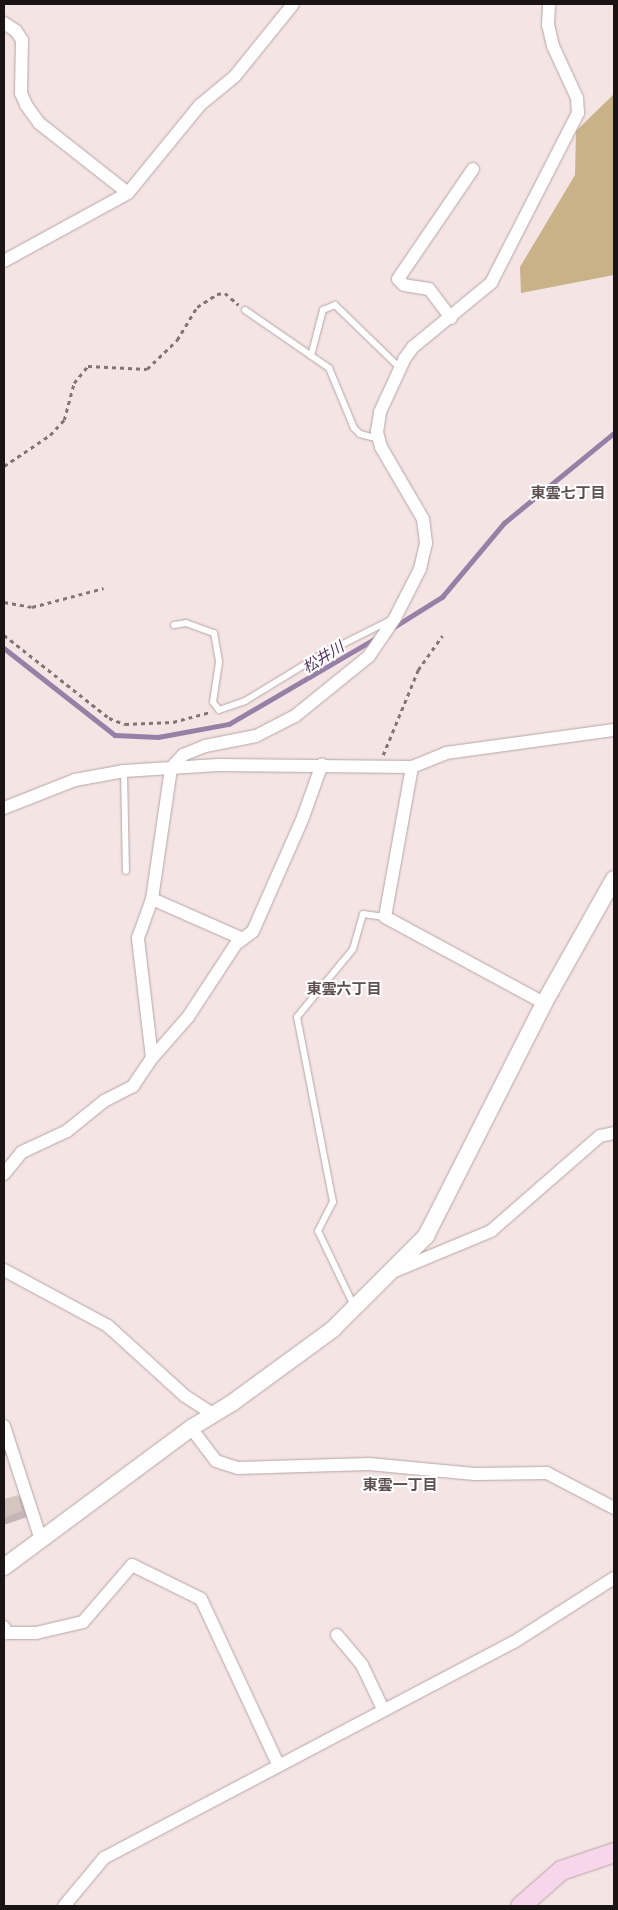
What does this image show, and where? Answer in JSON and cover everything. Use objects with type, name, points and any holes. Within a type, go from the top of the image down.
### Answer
[{"type":"main road","points":[[520,1906],[562,1870],[614,1852]]},
{"type":"street","points":[[4,261],[128,193],[200,105],[235,76],[293,4]]},
{"type":"street","points":[[152,1058],[149,1015],[138,957],[138,938],[152,898],[171,768],[183,755],[205,746],[256,736],[295,716],[369,656],[395,618],[420,569],[426,543],[423,519],[379,439],[380,412],[400,368],[413,347],[451,318],[491,283],[578,113],[577,98],[553,46],[548,25],[549,4]]},
{"type":"street","points":[[4,23],[16,31],[22,40],[21,93],[26,105],[40,123],[128,193]]},
{"type":"street","points":[[451,318],[429,289],[404,284],[398,279],[473,169]]},
{"type":"street","points":[[4,808],[75,780],[124,771],[322,764],[412,767],[446,753],[614,730]]},
{"type":"street","points":[[4,1174],[22,1152],[67,1131],[104,1101],[134,1086],[152,1058],[188,1017],[236,944],[253,931],[302,820],[322,764]]},
{"type":"street","points":[[412,767],[384,917],[544,1003]]},
{"type":"street","points":[[4,1567],[191,1428],[214,1415],[333,1329],[395,1271],[426,1236],[544,1003],[614,879]]},
{"type":"street","points":[[152,898],[243,939]]},
{"type":"street","points":[[395,1271],[491,1231],[600,1136],[614,1133]]},
{"type":"street","points":[[4,1270],[108,1326],[185,1396],[214,1415]]},
{"type":"street","points":[[4,1426],[41,1540]]},
{"type":"street","points":[[191,1428],[216,1461],[238,1468],[368,1464],[475,1474],[546,1473],[614,1508]]},
{"type":"street","points":[[4,1627],[7,1633],[36,1633],[83,1622],[132,1565],[201,1599],[278,1764]]},
{"type":"street","points":[[64,1906],[104,1858],[278,1764],[514,1642],[614,1578]]},
{"type":"street","points":[[337,1636],[362,1665],[383,1709]]},
{"type":"lane","points":[[311,356],[323,310],[335,305],[400,368]]},
{"type":"lane","points":[[245,310],[329,368],[354,428],[360,434],[379,439]]},
{"type":"lane","points":[[174,625],[186,622],[214,633],[219,662],[214,702],[219,710],[245,701],[317,657],[395,618]]},
{"type":"lane","points":[[124,771],[126,871]]},
{"type":"lane","points":[[356,1309],[318,1231],[333,1202],[297,1017],[353,949],[363,914],[384,917]]},
{"type":"path","points":[[4,466],[50,435],[64,420],[74,382],[88,366],[147,369],[177,340],[197,307],[217,294],[225,293],[245,310]]},
{"type":"path","points":[[4,602],[32,607],[104,588]]},
{"type":"path","points":[[4,634],[109,718],[125,724],[173,722],[219,710]]},
{"type":"path","points":[[380,766],[418,670],[442,636]]},
{"type":"shaded area","points":[[614,94],[614,275],[521,293],[520,267],[575,175],[576,131]]},
{"type":"building","points":[[18,1495],[22,1511],[4,1518],[4,1499]]},
{"type":"waterway","name":"松井川","points":[[394,627],[442,597],[504,523],[614,433]]},
{"type":"waterway","name":"松井川","points":[[4,648],[115,735],[158,737],[229,724],[376,638]]},
{"type":"district","name":"東雲七丁目","points":[[568,493]]},
{"type":"district","name":"東雲六丁目","points":[[344,989]]},
{"type":"district","name":"東雲一丁目","points":[[400,1485]]}]
